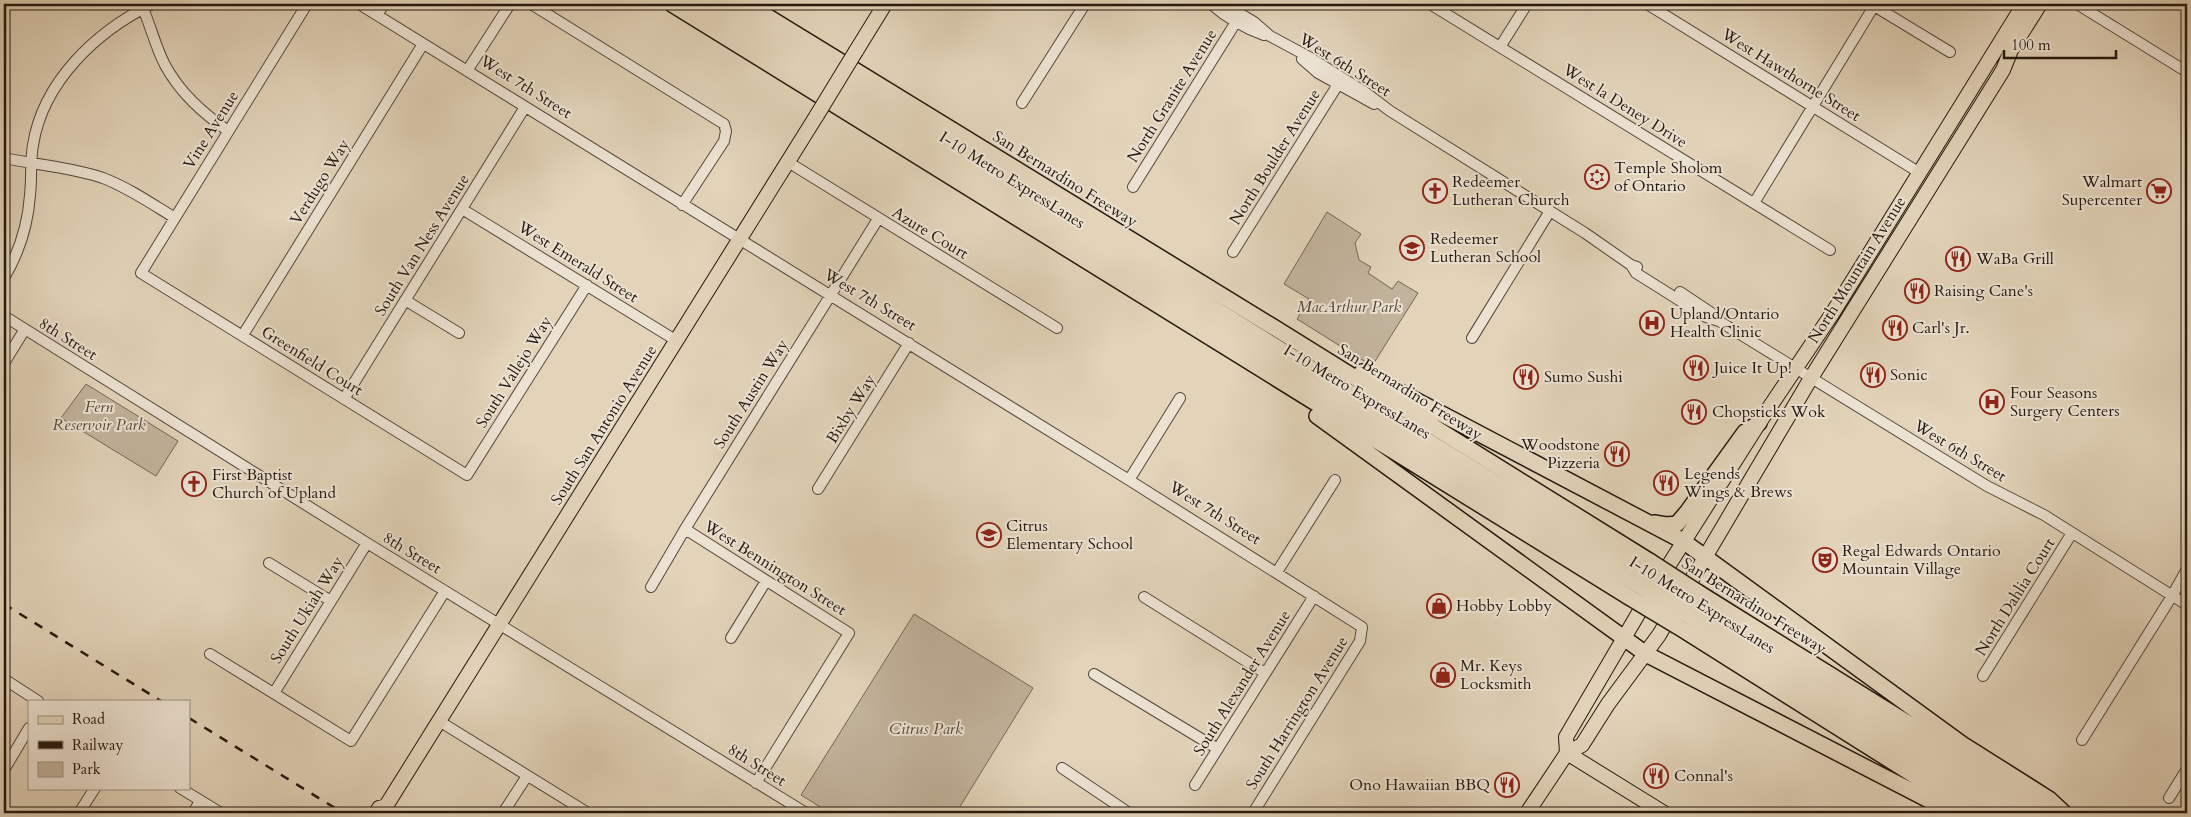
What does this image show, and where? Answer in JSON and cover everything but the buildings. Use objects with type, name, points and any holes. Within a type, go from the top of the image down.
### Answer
[{"type":"highway","name":"San Bernardino Freeway","points":[[672,4],[1398,455],[1639,579],[1688,610],[1906,722],[2052,813]]},
{"type":"highway","name":"I-10 Metro ExpressLanes","points":[[696,4],[1325,393],[1639,579]]},
{"type":"highway","name":"I-10 Metro ExpressLanes","points":[[723,4],[1362,400],[1639,579]]},
{"type":"highway","name":"San Bernardino Freeway","points":[[747,4],[1270,325],[1545,498],[1639,579],[1688,610],[1850,736],[1974,813]]},
{"type":"highway","points":[[1270,325],[1291,329],[1356,369],[1683,541],[1962,744],[2049,799],[2064,813]]},
{"type":"highway","points":[[1192,326],[1214,350],[1335,428],[1646,654],[1954,813]]},
{"type":"highway","points":[[1325,393],[1398,455]]},
{"type":"highway","points":[[1362,400],[1545,498]]},
{"type":"highway","points":[[1650,522],[1666,525],[1677,524],[1744,432],[1759,423]]},
{"type":"highway","name":"I-10 Metro ExpressLanes","points":[[1688,610],[1960,772],[2025,813]]},
{"type":"highway","name":"I-10 Metro ExpressLanes","points":[[1688,610],[1938,776],[1998,813]]},
{"type":"highway","points":[[1906,722],[1960,772]]},
{"type":"highway","points":[[1850,736],[1938,776]]},
{"type":"main road","name":"South San Antonio Avenue","points":[[384,811],[677,342],[885,4]]},
{"type":"main road","name":"North Mountain Avenue","points":[[2024,4],[1910,190],[1622,638],[1607,669],[1566,737],[1567,753],[1582,746],[1608,704],[1646,654],[1706,557],[1811,378],[2003,70],[2012,50],[2040,4]]},
{"type":"main road","points":[[1910,190],[1934,181],[1923,168]]},
{"type":"main road","points":[[1527,813],[1567,753],[1664,813]]},
{"type":"street","name":"Vine Avenue","points":[[141,273],[307,4]]},
{"type":"street","name":"West 7th Street","points":[[359,4],[682,205],[909,343],[1362,627]]},
{"type":"street","points":[[377,15],[384,4]]},
{"type":"street","points":[[467,71],[510,4]]},
{"type":"street","points":[[531,4],[724,124],[726,131],[724,140],[682,205]]},
{"type":"street","points":[[1022,103],[1085,4]]},
{"type":"street","name":"West 6th Street","points":[[1211,4],[1247,29],[1270,36]]},
{"type":"street","name":"West 6th Street","points":[[1224,4],[1254,22],[1270,36],[1340,81],[1550,211],[1631,265],[1640,267],[1713,314],[1719,321],[1987,486],[2072,533],[2187,605]]},
{"type":"street","name":"West la Deney Drive","points":[[1430,4],[1830,250]]},
{"type":"street","points":[[1500,46],[1527,4]]},
{"type":"street","name":"West Hawthorne Street","points":[[1647,4],[1813,106],[1923,168]]},
{"type":"street","points":[[2077,4],[2187,72]]},
{"type":"street","points":[[4,278],[18,249],[26,223],[30,195],[31,164],[37,126],[51,94],[70,66],[98,39],[116,24],[145,5],[164,64],[180,89],[199,110],[228,132]]},
{"type":"street","points":[[1754,203],[1872,5],[1950,52]]},
{"type":"street","name":"North Granite Avenue","points":[[1133,187],[1236,22]]},
{"type":"street","name":"Verdugo Way","points":[[243,335],[423,44]]},
{"type":"street","name":"North Boulder Avenue","points":[[1233,252],[1340,81]]},
{"type":"street","name":"South Van Ness Avenue","points":[[344,399],[525,107]]},
{"type":"street","points":[[4,158],[103,178],[121,186],[175,218]]},
{"type":"street","name":"Azure Court","points":[[788,162],[1057,328]]},
{"type":"street","name":"West Emerald Street","points":[[462,209],[677,342]]},
{"type":"street","points":[[1472,338],[1550,211]]},
{"type":"street","name":"South Austin Way","points":[[651,587],[685,529],[878,219]]},
{"type":"street","name":"Greenfield Court","points":[[141,273],[467,475]]},
{"type":"street","name":"South Vallejo Way","points":[[467,475],[587,285]]},
{"type":"street","points":[[406,300],[459,333]]},
{"type":"street","name":"8th Street","points":[[4,316],[366,543],[806,813]]},
{"type":"street","points":[[4,363],[25,329]]},
{"type":"street","name":"Bixby Way","points":[[818,490],[909,343]]},
{"type":"street","points":[[1129,480],[1180,398]]},
{"type":"street","points":[[1277,572],[1335,480]]},
{"type":"street","name":"West Bennington Street","points":[[685,529],[849,633],[756,783]]},
{"type":"street","name":"North Dahlia Court","points":[[1983,676],[2072,533]]},
{"type":"street","name":"South Ukiah Way","points":[[274,693],[366,543]]},
{"type":"street","points":[[269,563],[331,601]]},
{"type":"street","points":[[2082,740],[2187,569]]},
{"type":"street","points":[[731,638],[766,580]]},
{"type":"street","points":[[210,654],[352,741],[445,590]]},
{"type":"street","name":"South Alexander Avenue","points":[[1195,785],[1314,596]]},
{"type":"street","points":[[1144,597],[1265,673]]},
{"type":"street","name":"South Harrington Avenue","points":[[1253,813],[1360,641],[1362,627]]},
{"type":"street","points":[[1094,674],[1218,749]]},
{"type":"street","points":[[4,679],[36,700]]},
{"type":"street","points":[[439,721],[588,813]]},
{"type":"street","points":[[4,770],[28,730]]},
{"type":"street","points":[[1062,768],[1129,813]]},
{"type":"street","points":[[2169,798],[2187,769]]},
{"type":"street","points":[[503,813],[527,776]]},
{"type":"street","points":[[79,813],[94,790]]},
{"type":"street","points":[[183,790],[221,813]]},
{"type":"street","points":[[193,813],[200,801]]},
{"type":"green space","name":"MacArthur Park","points":[[1327,212],[1361,234],[1355,243],[1359,260],[1371,267],[1368,273],[1392,289],[1398,281],[1418,293],[1372,366],[1297,319],[1309,299],[1284,284]]},
{"type":"green space","name":"Fern Reservoir Park","points":[[86,384],[178,441],[156,476],[61,418]]},
{"type":"green space","name":"Citrus Park","points":[[914,614],[1033,688],[956,813],[830,813],[801,795]]},
{"type":"railway","points":[[4,604],[159,700]]},
{"type":"railway","points":[[190,719],[343,813]]},
{"type":"place","name":"Temple Sholom of Ontario","points":[[1597,177]]},
{"type":"place","name":"Redeemer Lutheran Church","points":[[1435,191]]},
{"type":"place","name":"Walmart Supercenter","points":[[2159,191]]},
{"type":"place","name":"Redeemer Lutheran School","points":[[1412,248]]},
{"type":"place","name":"WaBa Grill","points":[[1958,259]]},
{"type":"place","name":"Raising Cane's","points":[[1917,291]]},
{"type":"place","name":"Upland/Ontario Health Clinic","points":[[1652,323]]},
{"type":"place","name":"Carl's Jr.","points":[[1895,328]]},
{"type":"place","name":"Juice It Up!","points":[[1696,368]]},
{"type":"place","name":"Sonic","points":[[1873,375]]},
{"type":"place","name":"Sumo Sushi","points":[[1526,377]]},
{"type":"place","name":"Four Seasons Surgery Centers","points":[[1992,402]]},
{"type":"place","name":"Chopsticks Wok","points":[[1694,412]]},
{"type":"place","name":"Woodstone Pizzeria","points":[[1617,454]]},
{"type":"place","name":"Legends Wings & Brews","points":[[1666,483]]},
{"type":"place","name":"First Baptist Church of Upland","points":[[194,484]]},
{"type":"place","name":"Citrus Elementary School","points":[[989,535]]},
{"type":"place","name":"Regal Edwards Ontario Mountain Village","points":[[1825,560]]},
{"type":"place","name":"Hobby Lobby","points":[[1439,606]]},
{"type":"place","name":"Mr. Keys Locksmith","points":[[1443,675]]},
{"type":"place","name":"Connal's","points":[[1656,776]]},
{"type":"place","name":"Ono Hawaiian BBQ","points":[[1507,785]]}]
